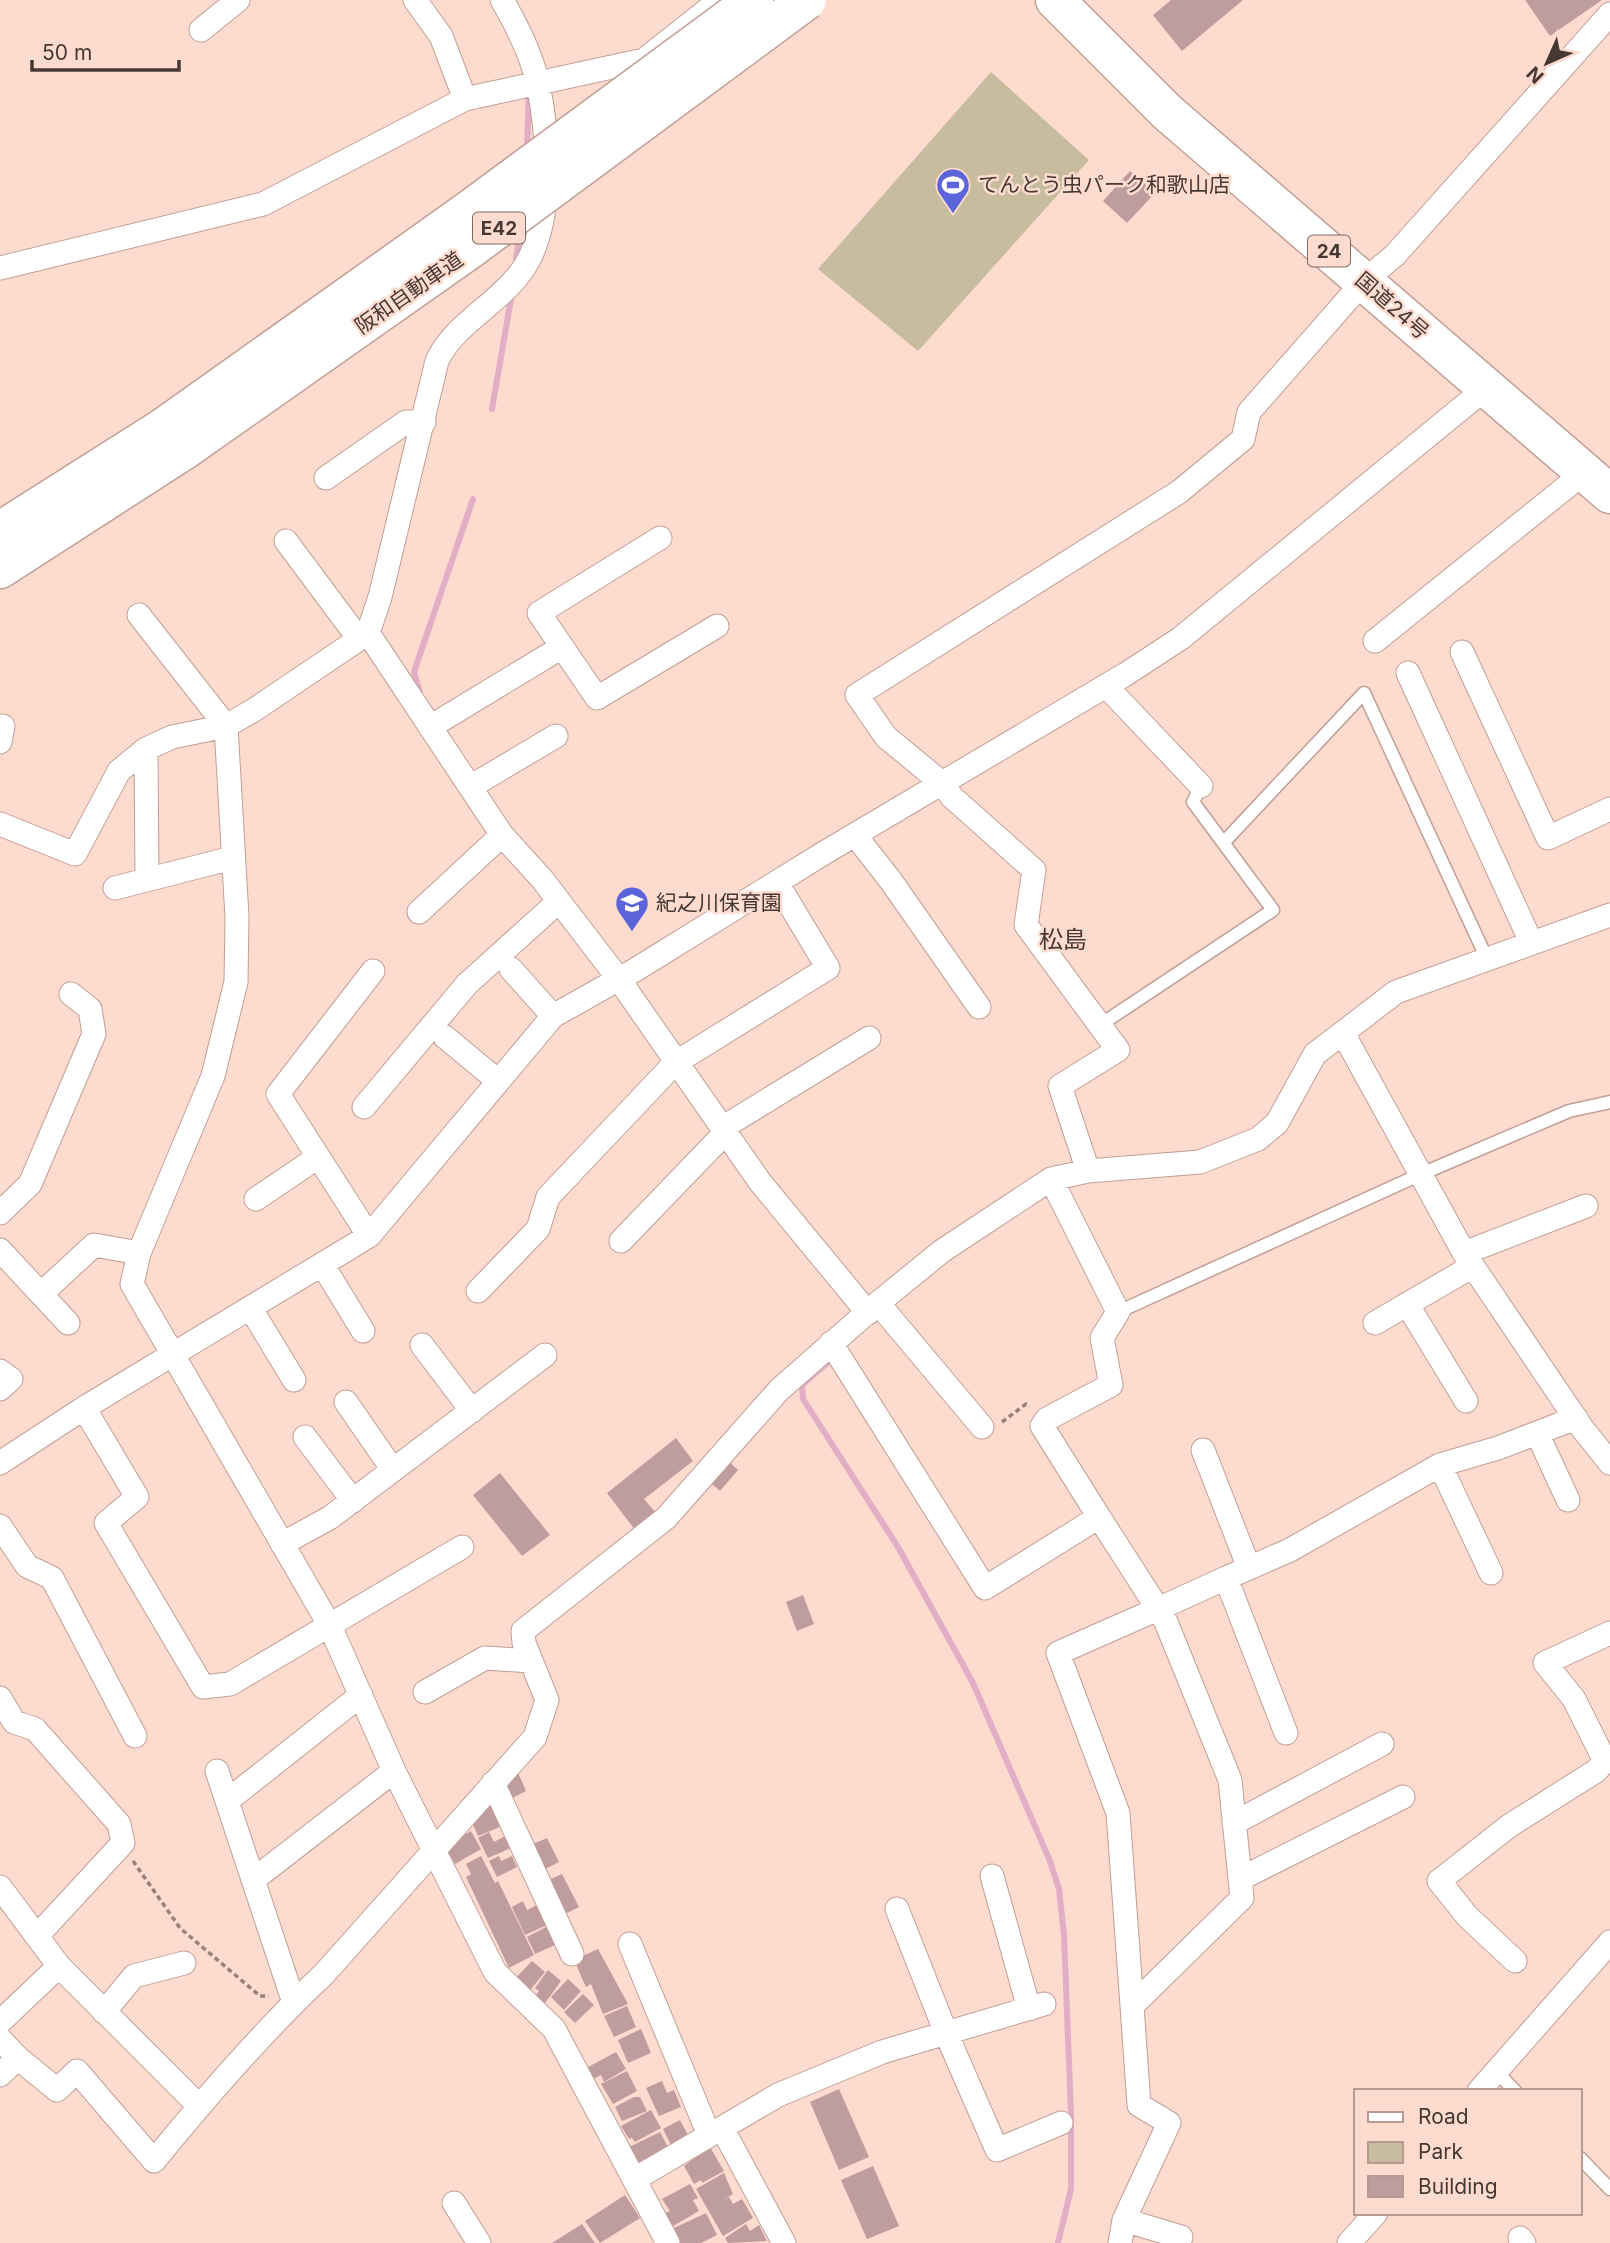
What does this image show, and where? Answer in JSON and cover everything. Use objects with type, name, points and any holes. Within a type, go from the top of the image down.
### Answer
[{"type":"highway","name":"阪和自動車道","points":[[0,569],[175,438],[465,213],[754,0]]},
{"type":"highway","name":"阪和自動車道","points":[[0,531],[175,438],[469,250],[807,0]]},
{"type":"highway","name":"国道24号","points":[[1055,0],[1167,112],[1598,483]]},
{"type":"street","points":[[201,30],[238,0]]},
{"type":"street","points":[[415,0],[441,36],[465,99]]},
{"type":"street","points":[[0,824],[75,854],[119,771],[146,749],[172,737],[226,726],[363,636],[380,597],[437,361],[444,346],[504,293],[523,270],[541,230],[545,142],[530,83],[502,0]]},
{"type":"street","points":[[0,268],[263,204],[465,99],[643,60],[720,0]]},
{"type":"street","points":[[1088,1171],[1060,1086],[1118,1050],[1026,925],[1034,870],[952,797],[942,783],[886,737],[857,695],[1179,492],[1243,439],[1249,412],[1364,281],[1395,255],[1610,14]]},
{"type":"street","points":[[0,1464],[84,1408],[369,1236],[553,1016],[1107,686],[1181,638],[1486,388]]},
{"type":"street","points":[[326,478],[406,422],[424,422]]},
{"type":"street","points":[[1375,640],[1598,483]]},
{"type":"street","points":[[660,538],[539,613],[597,698],[717,626]]},
{"type":"street","points":[[286,541],[435,724],[475,784],[502,835],[559,901],[682,1059],[760,1182],[982,1427]]},
{"type":"street","points":[[138,615],[226,726],[237,917],[236,982],[213,1076],[139,1253],[132,1284],[330,1626],[394,1771],[495,1972],[554,2029],[635,2179],[660,2240]]},
{"type":"street","points":[[435,724],[562,647]]},
{"type":"street","points":[[1462,652],[1548,838],[1610,809]]},
{"type":"street","points":[[1408,673],[1531,942]]},
{"type":"street","points":[[1107,686],[1201,786]]},
{"type":"street","points":[[475,784],[556,736]]},
{"type":"street","points":[[146,749],[147,879]]},
{"type":"street","points":[[419,912],[502,835]]},
{"type":"street","points":[[855,835],[891,881],[979,1007]]},
{"type":"street","points":[[115,888],[232,858]]},
{"type":"street","points":[[478,1291],[538,1228],[548,1197],[682,1059],[828,968],[777,883]]},
{"type":"street","points":[[364,1107],[467,984],[559,901]]},
{"type":"street","points":[[0,2039],[18,2058],[57,2090],[77,2071],[154,2161],[199,2106],[289,2007],[324,1974],[535,1737],[542,1723],[547,1700],[524,1643],[523,1631],[666,1518],[738,1434],[836,1350],[873,1308],[942,1251],[1051,1179],[1088,1171],[1200,1162],[1258,1139],[1277,1124],[1315,1054],[1344,1035],[1396,992],[1610,915]]},
{"type":"street","points":[[511,969],[553,1016]]},
{"type":"street","points":[[369,1236],[278,1094],[373,971]]},
{"type":"street","points":[[0,1213],[30,1184],[94,1034],[90,1009],[71,994]]},
{"type":"street","points":[[1344,1035],[1419,1175],[1469,1259],[1576,1418],[1610,1463]]},
{"type":"street","points":[[445,1037],[498,1081]]},
{"type":"street","points":[[621,1241],[727,1127],[869,1038]]},
{"type":"street","points":[[256,1199],[318,1157]]},
{"type":"street","points":[[1051,1179],[1118,1312],[1101,1338],[1111,1385],[1047,1419],[1042,1426],[1166,1622],[1230,1780],[1242,1898],[1132,2006]]},
{"type":"street","points":[[1375,1323],[1407,1304],[1469,1259],[1586,1206]]},
{"type":"street","points":[[42,1293],[94,1245],[139,1253]]},
{"type":"street","points":[[0,1250],[68,1323]]},
{"type":"street","points":[[322,1264],[363,1331]]},
{"type":"street","points":[[1407,1304],[1466,1401]]},
{"type":"street","points":[[251,1309],[294,1380]]},
{"type":"street","points":[[422,1345],[472,1411]]},
{"type":"street","points":[[836,1350],[985,1588],[1099,1517]]},
{"type":"street","points":[[282,1544],[331,1517],[545,1355]]},
{"type":"street","points":[[0,1371],[11,1379],[0,1389]]},
{"type":"street","points":[[346,1402],[393,1470]]},
{"type":"street","points":[[84,1408],[137,1497],[106,1523],[203,1687],[230,1684],[462,1547]]},
{"type":"street","points":[[1120,2243],[1124,2220],[1169,2123],[1139,2105],[1118,1814],[1058,1653],[1290,1550],[1440,1465],[1576,1418]]},
{"type":"street","points":[[1537,1433],[1568,1500]]},
{"type":"street","points":[[305,1437],[353,1501]]},
{"type":"street","points":[[1203,1450],[1248,1568]]},
{"type":"street","points":[[1440,1465],[1491,1573]]},
{"type":"street","points":[[0,1526],[27,1566],[52,1578],[135,1736]]},
{"type":"street","points":[[1226,1578],[1286,1733]]},
{"type":"street","points":[[1515,1961],[1467,1916],[1439,1881],[1509,1826],[1596,1771],[1605,1760],[1574,1699],[1545,1663],[1610,1633]]},
{"type":"street","points":[[425,1692],[485,1658],[531,1661]]},
{"type":"street","points":[[227,1801],[361,1695]]},
{"type":"street","points":[[0,1698],[14,1722],[35,1729],[119,1824],[123,1843],[37,1936]]},
{"type":"street","points":[[1234,1823],[1382,1744]]},
{"type":"street","points":[[217,1771],[291,1994]]},
{"type":"street","points":[[253,1880],[394,1771]]},
{"type":"street","points":[[493,1783],[572,1954]]},
{"type":"street","points":[[1240,1879],[1403,1797]]},
{"type":"street","points":[[635,2179],[789,2091],[882,2052],[1037,2007],[992,1876]]},
{"type":"street","points":[[3,1900],[37,1936],[59,1966],[199,2106]]},
{"type":"street","points":[[897,1909],[946,2033],[997,2150],[1061,2123]]},
{"type":"street","points":[[1481,2089],[1610,1942]]},
{"type":"street","points":[[630,1944],[716,2131],[784,2243]]},
{"type":"street","points":[[104,2012],[134,1976],[184,1963]]},
{"type":"street","points":[[0,2022],[59,1966]]},
{"type":"street","points":[[0,2075],[18,2058]]},
{"type":"street","points":[[454,2203],[479,2243]]},
{"type":"street","points":[[1349,2243],[1374,2215]]},
{"type":"street","points":[[1124,2220],[1181,2237]]},
{"type":"lane","points":[[1224,841],[1364,693],[1487,959]]},
{"type":"lane","points":[[1100,1025],[1273,910],[1193,802],[1201,786]]},
{"type":"lane","points":[[1118,1312],[1419,1175],[1569,1111],[1610,1101]]},
{"type":"lane","points":[[1495,2070],[1513,2089]]},
{"type":"lane","points":[[1582,2160],[1610,2189]]},
{"type":"path","points":[[982,1427],[986,1432],[994,1429],[1026,1404],[1042,1426]]},
{"type":"path","points":[[123,1843],[139,1872],[180,1928],[205,1951],[260,1996],[291,1994]]},
{"type":"green space","name":"てんとう虫パーク和歌山店","points":[[991,72],[1089,160],[918,351],[818,269]]},
{"type":"building","points":[[1171,0],[1243,0],[1182,51],[1153,15]]},
{"type":"building","points":[[1525,0],[1602,0],[1550,36]]},
{"type":"building","points":[[1130,171],[1155,193],[1127,223],[1103,201]]},
{"type":"building","points":[[676,1438],[693,1461],[644,1499],[656,1513],[635,1530],[607,1493]]},
{"type":"building","points":[[724,1457],[738,1470],[720,1491],[706,1479]]},
{"type":"building","points":[[500,1473],[550,1535],[522,1556],[473,1495]]},
{"type":"building","points":[[803,1595],[814,1624],[797,1631],[786,1602]]},
{"type":"building","points":[[516,1768],[526,1791],[508,1800],[499,1780]]},
{"type":"building","points":[[492,1805],[502,1826],[478,1836],[469,1816]]},
{"type":"building","points":[[471,1831],[481,1849],[455,1864],[445,1846]]},
{"type":"building","points":[[489,1832],[494,1842],[505,1836],[511,1848],[488,1858],[478,1838]]},
{"type":"building","points":[[547,1838],[559,1862],[541,1871],[526,1847]]},
{"type":"building","points":[[481,1856],[495,1883],[498,1881],[534,1955],[509,1968],[466,1877],[471,1874],[466,1864]]},
{"type":"building","points":[[499,1856],[501,1861],[512,1856],[517,1867],[497,1877],[489,1861]]},
{"type":"building","points":[[562,1874],[579,1907],[559,1917],[542,1883]]},
{"type":"building","points":[[523,1901],[527,1910],[537,1905],[547,1925],[525,1935],[512,1907]]},
{"type":"building","points":[[546,1927],[555,1945],[535,1954],[527,1937]]},
{"type":"building","points":[[598,1949],[628,2004],[603,2014],[591,1984],[586,1987],[574,1960]]},
{"type":"building","points":[[532,1961],[545,1972],[525,1996],[510,1984]]},
{"type":"building","points":[[548,1970],[561,1981],[545,2003],[536,1995],[539,1991],[535,1988]]},
{"type":"building","points":[[568,1979],[581,1991],[564,2010],[551,1997]]},
{"type":"building","points":[[583,1994],[594,2005],[575,2023],[564,2012]]},
{"type":"building","points":[[627,2006],[636,2027],[614,2037],[604,2016]]},
{"type":"building","points":[[641,2029],[651,2053],[628,2063],[618,2040]]},
{"type":"building","points":[[616,2052],[626,2069],[604,2082],[601,2075],[585,2083],[579,2072]]},
{"type":"building","points":[[627,2071],[637,2091],[613,2104],[601,2084]]},
{"type":"building","points":[[662,2081],[667,2093],[674,2090],[681,2107],[659,2116],[646,2088]]},
{"type":"building","points":[[839,2089],[869,2157],[839,2170],[810,2102]]},
{"type":"building","points":[[634,2097],[640,2097],[647,2111],[622,2121],[615,2107]]},
{"type":"building","points":[[651,2110],[661,2128],[635,2142],[632,2138],[629,2139],[621,2126]]},
{"type":"building","points":[[680,2120],[689,2137],[672,2147],[663,2129]]},
{"type":"building","points":[[660,2132],[668,2147],[633,2165],[625,2149]]},
{"type":"building","points":[[710,2147],[724,2171],[702,2183],[701,2180],[694,2184],[684,2166]]},
{"type":"building","points":[[873,2166],[899,2226],[867,2239],[841,2180]]},
{"type":"building","points":[[724,2173],[733,2194],[717,2204],[729,2197],[733,2204],[742,2199],[753,2218],[723,2236],[696,2189]]},
{"type":"building","points":[[690,2184],[698,2198],[693,2200],[699,2211],[668,2229],[661,2215],[670,2211],[662,2199]]},
{"type":"building","points":[[625,2195],[640,2218],[600,2243],[585,2221]]},
{"type":"building","points":[[706,2213],[717,2235],[701,2243],[679,2243],[672,2229]]},
{"type":"building","points":[[582,2224],[595,2243],[552,2243]]},
{"type":"building","points":[[746,2224],[750,2231],[759,2225],[767,2241],[728,2243],[725,2238]]},
{"type":"waterway","points":[[527,149],[529,89]]},
{"type":"waterway","points":[[516,258],[521,229]]},
{"type":"waterway","points":[[492,409],[511,299]]},
{"type":"waterway","points":[[420,693],[414,672],[473,499]]},
{"type":"waterway","points":[[833,1358],[802,1385],[803,1399],[898,1547],[973,1683],[1050,1861],[1059,1889],[1064,1935],[1071,2189],[1058,2243]]},
{"type":"place","name":"てんとう虫パーク和歌山店","points":[[953,215]]},
{"type":"place","name":"紀之川保育園","points":[[632,933]]},
{"type":"district","name":"松島","points":[[1063,940]]}]
